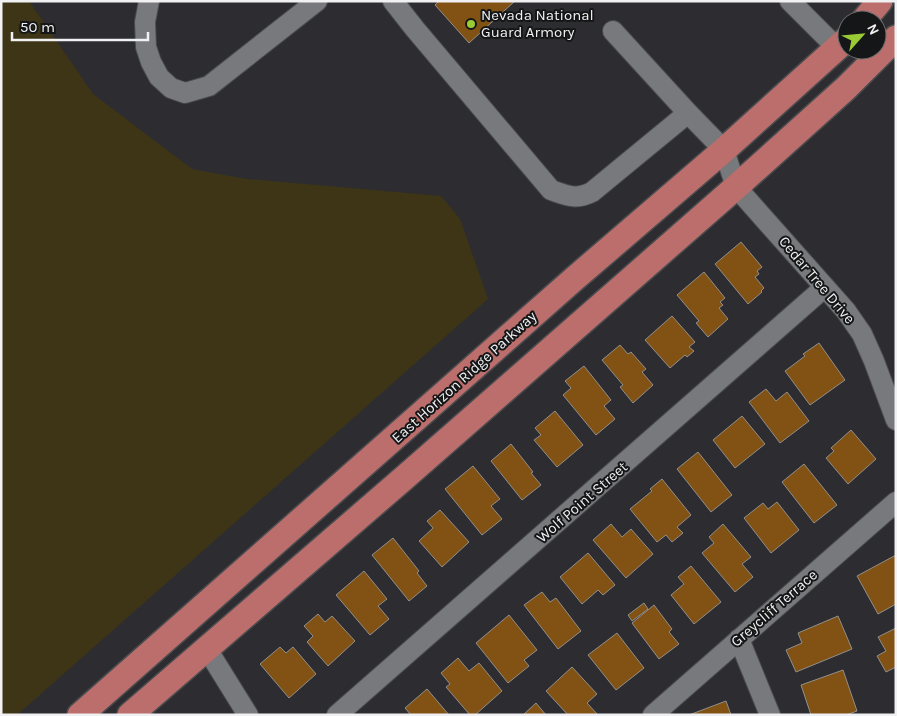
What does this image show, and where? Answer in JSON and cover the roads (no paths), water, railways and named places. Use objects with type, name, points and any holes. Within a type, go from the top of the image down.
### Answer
[{"type":"main road","points":[[130,715],[736,187],[846,88],[896,38]]},
{"type":"main road","name":"East Horizon Ridge Parkway","points":[[80,715],[574,279],[724,150],[837,48]]},
{"type":"street","points":[[149,1],[145,22],[148,55],[159,77],[171,88],[185,93],[209,86],[317,1]]},
{"type":"street","points":[[790,1],[837,39]]},
{"type":"street","points":[[396,2],[415,29],[551,190],[575,197],[582,197],[592,192],[688,113]]},
{"type":"street","points":[[613,31],[724,150]]},
{"type":"street","name":"Cedar Tree Drive","points":[[724,150],[736,187],[826,287],[862,334],[896,420]]},
{"type":"street","name":"Wolf Point Street","points":[[337,715],[826,287]]},
{"type":"street","name":"Greycliff Terrace","points":[[653,715],[896,502]]},
{"type":"street","points":[[740,639],[770,715]]},
{"type":"street","points":[[207,649],[248,715]]},
{"type":"place","name":"Nevada National Guard Armory","points":[[471,24]]}]
